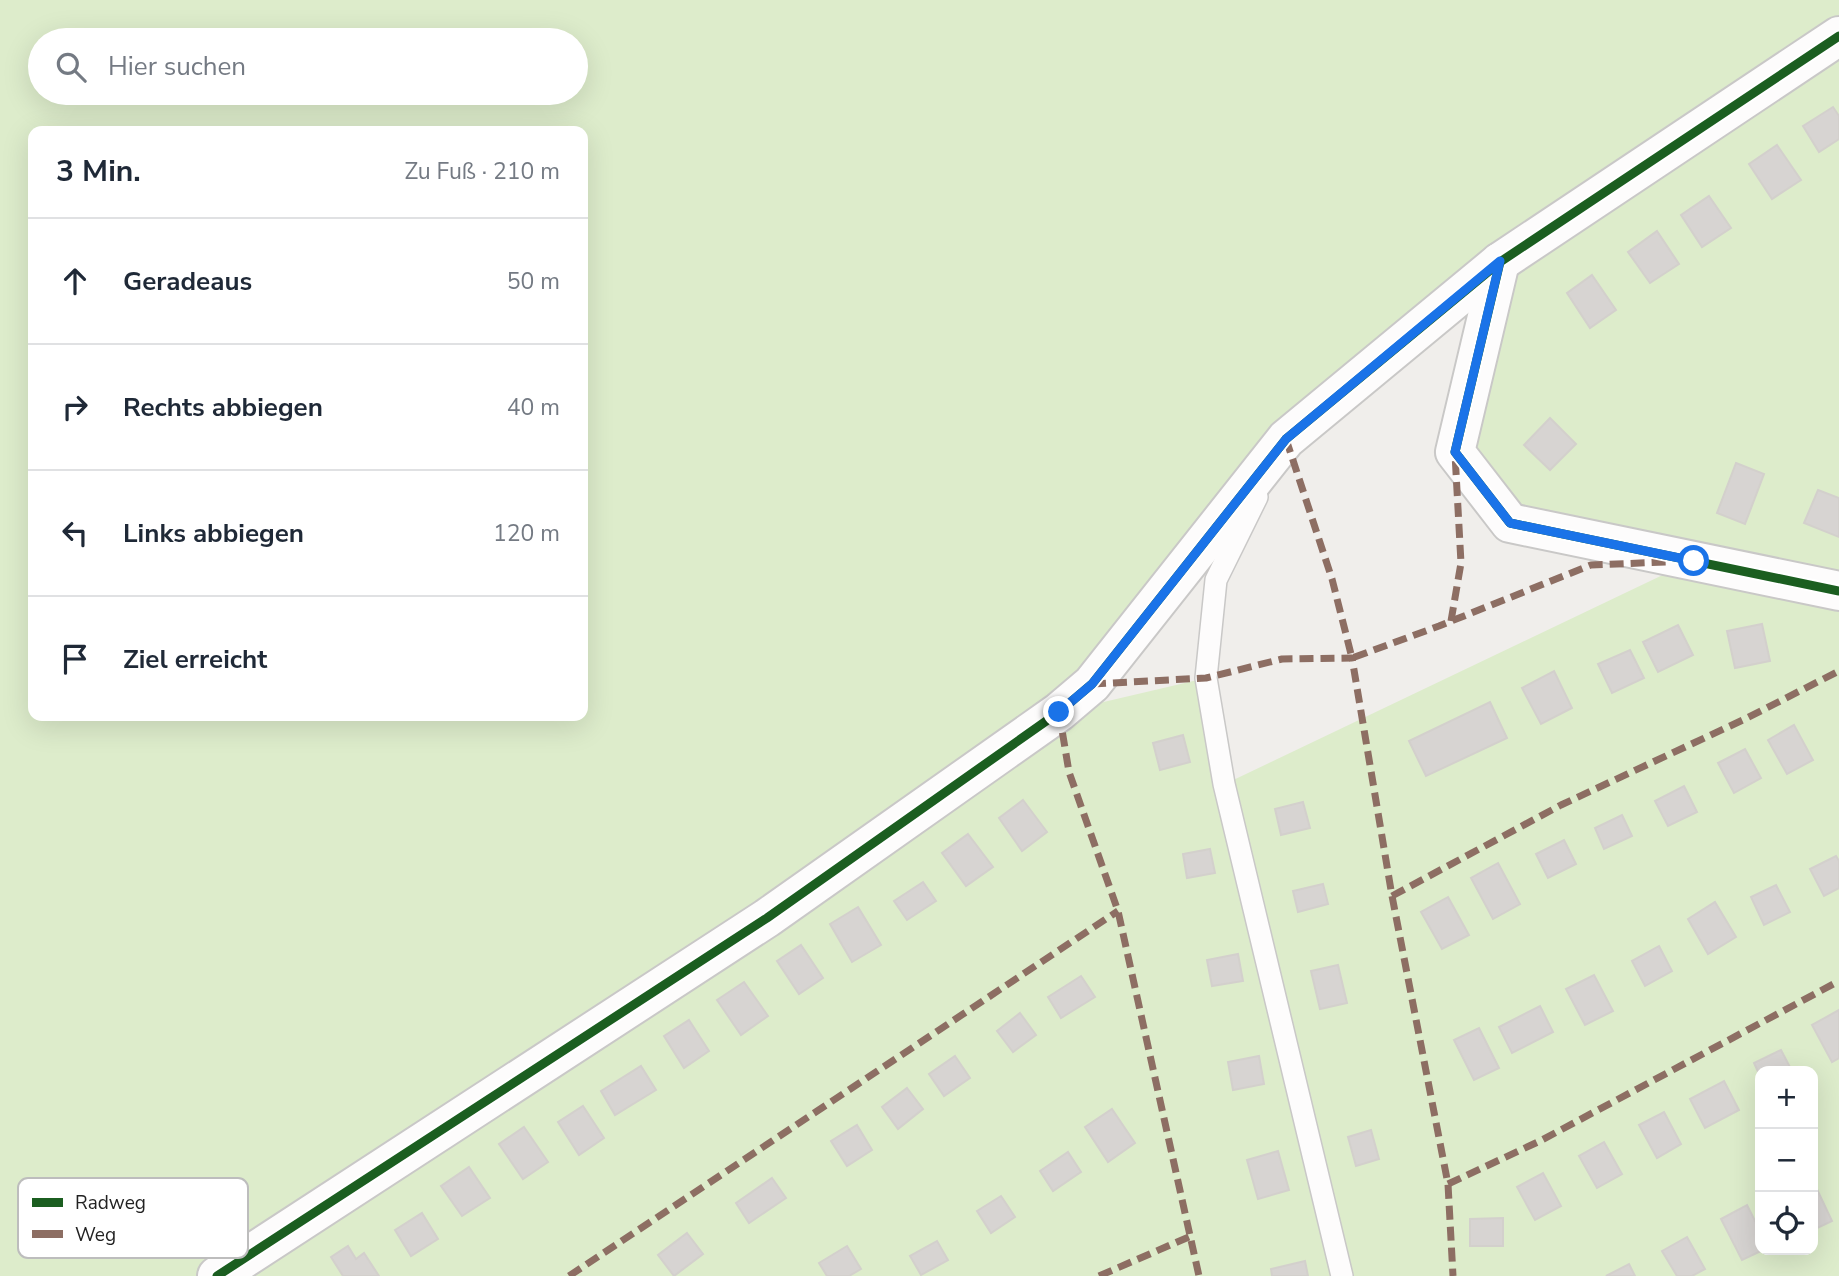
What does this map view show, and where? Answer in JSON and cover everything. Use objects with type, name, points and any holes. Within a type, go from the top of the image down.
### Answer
[{"type":"street","points":[[248,1256],[767,918],[1059,712],[1092,684],[1286,439],[1500,261],[1839,36]]},
{"type":"street","points":[[1500,261],[1455,452],[1510,523],[1839,590]]},
{"type":"street","points":[[217,1276],[245,1258]]},
{"type":"lane","points":[[1286,439],[1216,580],[1206,678],[1224,784],[1342,1276]]},
{"type":"green space","points":[[0,0],[1839,0],[1839,1276],[0,1276]],"holes":[[[1484,273],[1455,452],[1510,523],[1692,561],[1225,784],[1206,678],[1061,712],[1286,439]]]},
{"type":"building","points":[[1833,107],[1839,116],[1839,139],[1819,152],[1803,126]]},
{"type":"building","points":[[1777,145],[1801,180],[1772,199],[1749,164]]},
{"type":"building","points":[[1709,196],[1731,228],[1702,247],[1681,215]]},
{"type":"building","points":[[1657,231],[1679,264],[1650,283],[1628,252]]},
{"type":"building","points":[[1592,275],[1616,310],[1590,328],[1567,293]]},
{"type":"building","points":[[1550,418],[1576,444],[1550,470],[1524,445]]},
{"type":"building","points":[[1736,463],[1764,474],[1745,524],[1717,513]]},
{"type":"building","points":[[1818,490],[1839,498],[1839,537],[1804,523]]},
{"type":"building","points":[[1762,624],[1770,661],[1735,668],[1727,631]]},
{"type":"building","points":[[1678,625],[1693,655],[1658,672],[1643,642]]},
{"type":"building","points":[[1630,650],[1644,678],[1612,693],[1598,664]]},
{"type":"building","points":[[1554,671],[1572,708],[1541,724],[1522,688]]},
{"type":"building","points":[[1490,702],[1507,738],[1426,776],[1409,741]]},
{"type":"building","points":[[1794,725],[1813,760],[1787,774],[1768,740]]},
{"type":"building","points":[[1183,735],[1190,762],[1160,770],[1153,743]]},
{"type":"building","points":[[1745,749],[1761,778],[1734,793],[1718,763]]},
{"type":"building","points":[[1684,786],[1697,812],[1668,826],[1655,801]]},
{"type":"building","points":[[1023,800],[1047,832],[1022,851],[999,818]]},
{"type":"building","points":[[1303,802],[1310,828],[1281,835],[1275,809]]},
{"type":"building","points":[[1622,815],[1632,836],[1604,849],[1595,828]]},
{"type":"building","points":[[968,834],[993,867],[966,886],[942,853]]},
{"type":"building","points":[[1564,840],[1576,864],[1548,878],[1536,854]]},
{"type":"building","points":[[1210,849],[1215,873],[1187,878],[1183,854]]},
{"type":"building","points":[[1836,856],[1839,861],[1839,888],[1824,896],[1810,869]]},
{"type":"building","points":[[1498,863],[1520,904],[1493,919],[1471,878]]},
{"type":"building","points":[[923,882],[936,901],[907,920],[894,901]]},
{"type":"building","points":[[1323,884],[1328,904],[1298,912],[1293,891]]},
{"type":"building","points":[[1776,885],[1790,912],[1764,925],[1751,897]]},
{"type":"building","points":[[1448,897],[1469,935],[1442,949],[1421,912]]},
{"type":"building","points":[[1715,902],[1736,937],[1708,954],[1688,919]]},
{"type":"building","points":[[858,907],[881,945],[852,962],[830,924]]},
{"type":"building","points":[[801,945],[823,978],[799,994],[777,961]]},
{"type":"building","points":[[1659,946],[1672,971],[1645,986],[1632,961]]},
{"type":"building","points":[[1238,954],[1243,981],[1212,986],[1207,960]]},
{"type":"building","points":[[1338,965],[1347,1003],[1320,1009],[1311,971]]},
{"type":"building","points":[[1594,975],[1613,1011],[1585,1025],[1566,989]]},
{"type":"building","points":[[1081,976],[1095,997],[1061,1018],[1048,997]]},
{"type":"building","points":[[744,982],[768,1016],[741,1035],[717,1000]]},
{"type":"building","points":[[1540,1006],[1553,1032],[1512,1053],[1499,1027]]},
{"type":"building","points":[[1839,1010],[1839,1058],[1832,1062],[1812,1025]]},
{"type":"building","points":[[1020,1013],[1036,1035],[1013,1052],[997,1031]]},
{"type":"building","points":[[689,1020],[709,1051],[684,1068],[664,1036]]},
{"type":"building","points":[[1479,1028],[1499,1068],[1474,1080],[1454,1040]]},
{"type":"building","points":[[1781,1050],[1789,1066],[1755,1066],[1754,1063]]},
{"type":"building","points":[[955,1056],[970,1078],[944,1096],[929,1074]]},
{"type":"building","points":[[1259,1056],[1264,1084],[1233,1090],[1228,1062]]},
{"type":"building","points":[[641,1066],[656,1090],[615,1115],[601,1091]]},
{"type":"building","points":[[1724,1081],[1739,1110],[1705,1128],[1690,1099]]},
{"type":"building","points":[[907,1088],[923,1109],[898,1129],[882,1107]]},
{"type":"building","points":[[583,1106],[604,1138],[579,1155],[558,1122]]},
{"type":"building","points":[[1112,1109],[1135,1143],[1108,1162],[1085,1127]]},
{"type":"building","points":[[1664,1112],[1681,1144],[1657,1158],[1639,1125]]},
{"type":"building","points":[[857,1125],[872,1150],[847,1166],[831,1141]]},
{"type":"building","points":[[524,1127],[548,1162],[523,1179],[499,1144]]},
{"type":"building","points":[[1371,1130],[1379,1159],[1356,1166],[1348,1137]]},
{"type":"building","points":[[1604,1142],[1622,1174],[1597,1188],[1579,1156]]},
{"type":"building","points":[[1278,1151],[1289,1190],[1258,1199],[1247,1160]]},
{"type":"building","points":[[1068,1152],[1081,1172],[1053,1191],[1040,1171]]},
{"type":"building","points":[[469,1167],[490,1198],[462,1216],[441,1186]]},
{"type":"building","points":[[1543,1173],[1561,1206],[1535,1220],[1517,1187]]},
{"type":"building","points":[[772,1178],[786,1198],[749,1223],[736,1203]]},
{"type":"building","points":[[1818,1191],[1832,1221],[1818,1228]]},
{"type":"building","points":[[1001,1196],[1015,1217],[991,1233],[977,1211]]},
{"type":"building","points":[[1747,1205],[1755,1221],[1755,1254],[1742,1260],[1721,1219]]},
{"type":"building","points":[[422,1213],[438,1239],[411,1256],[395,1230]]},
{"type":"building","points":[[1503,1218],[1503,1246],[1470,1246],[1470,1219]]},
{"type":"building","points":[[687,1233],[703,1254],[674,1276],[658,1255]]},
{"type":"building","points":[[1687,1237],[1705,1269],[1692,1276],[1677,1276],[1662,1251]]},
{"type":"building","points":[[937,1241],[948,1260],[921,1275],[910,1256]]},
{"type":"building","points":[[348,1246],[356,1259],[364,1253],[379,1276],[343,1276],[331,1257]]},
{"type":"building","points":[[847,1246],[861,1269],[849,1276],[827,1276],[819,1263]]},
{"type":"building","points":[[1305,1261],[1308,1276],[1272,1276],[1271,1269]]},
{"type":"building","points":[[1629,1264],[1635,1276],[1606,1276]]},
{"type":"marked path","points":[[1286,439],[1332,579],[1352,658],[1591,565],[1666,562]]},
{"type":"marked path","points":[[1451,621],[1461,563],[1455,454]]},
{"type":"marked path","points":[[1092,684],[1206,678],[1282,659],[1352,658],[1392,896],[1448,1184],[1453,1276]]},
{"type":"marked path","points":[[1392,896],[1561,805],[1745,719],[1839,671]]},
{"type":"marked path","points":[[1059,712],[1069,772],[1118,911],[1199,1276]]},
{"type":"marked path","points":[[569,1276],[1118,911]]},
{"type":"marked path","points":[[1448,1184],[1540,1141],[1839,981]]},
{"type":"marked path","points":[[1099,1276],[1191,1236]]},
{"type":"cycle path","points":[[248,1256],[767,918],[1059,712],[1092,684],[1286,439],[1500,262],[1839,36]]},
{"type":"cycle path","points":[[1500,262],[1455,452],[1510,523],[1839,591]]},
{"type":"cycle path","points":[[217,1276],[245,1258]]},
{"type":"route","points":[[1059,712],[1092,684],[1286,439],[1500,261],[1455,452],[1510,523],[1694,561]]}]
